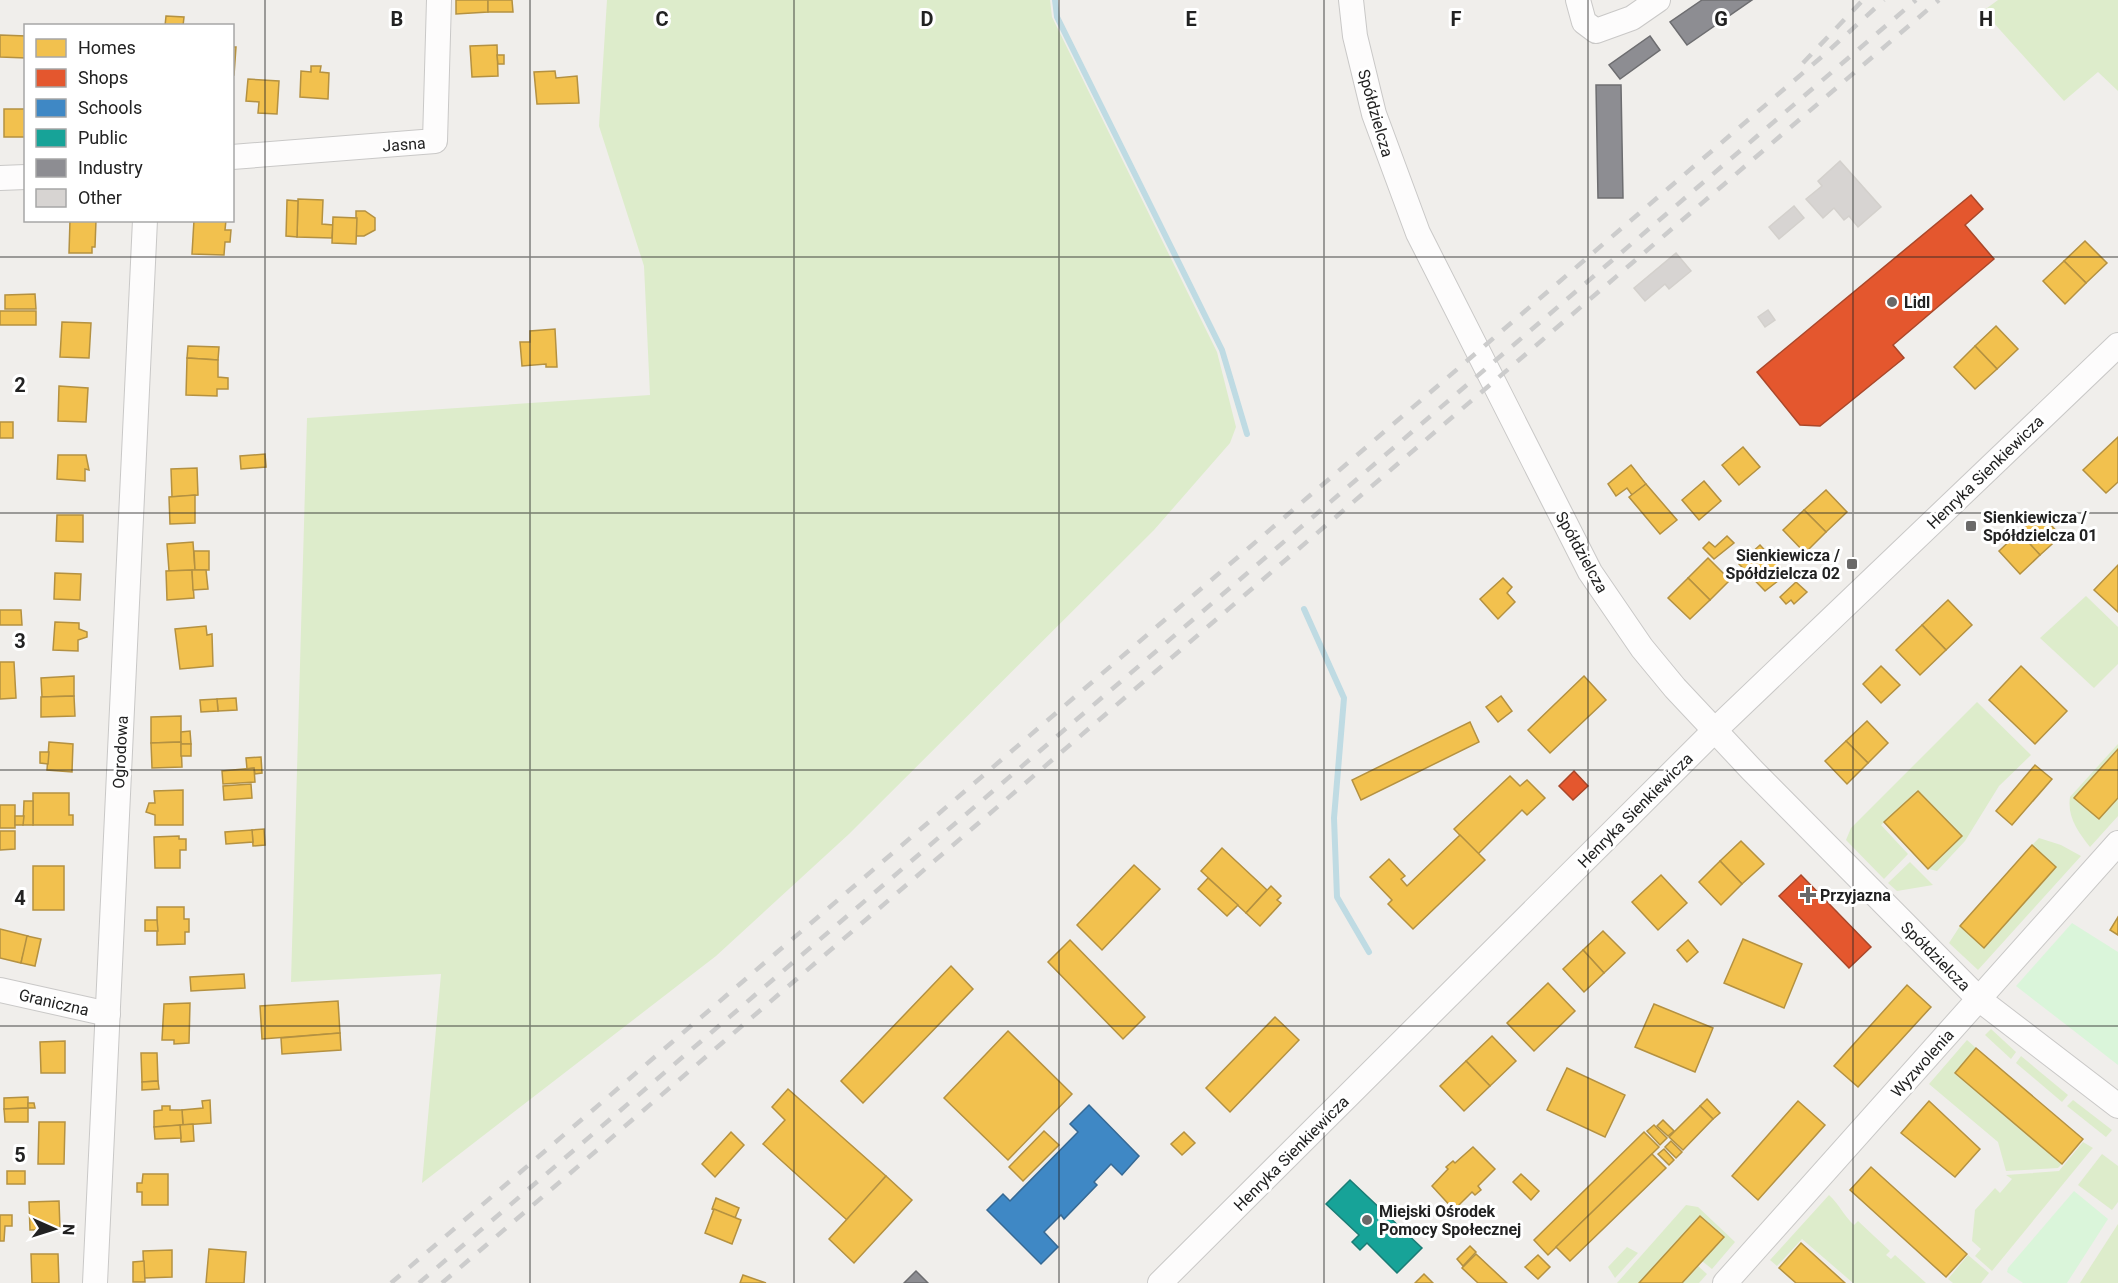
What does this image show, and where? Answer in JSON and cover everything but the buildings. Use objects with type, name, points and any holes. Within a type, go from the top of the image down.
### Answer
[{"type":"street","name":"Jasna","points":[[234,157],[435,141],[439,0]]},
{"type":"street","name":"Spółdzielcza","points":[[1351,0],[1355,36],[1374,114],[1418,233],[1590,572],[1642,648],[1715,730],[1823,843],[1980,1000],[2118,1106]]},
{"type":"street","points":[[1581,11],[1596,31],[1616,26],[1658,0]]},
{"type":"street","points":[[0,178],[24,177]]},
{"type":"street","name":"Ogrodowa","points":[[95,1283],[145,222]]},
{"type":"street","name":"Henryka Sienkiewicza","points":[[1160,1283],[1715,730],[2118,345]]},
{"type":"street","name":"Wyzwolenia","points":[[1725,1283],[2118,843]]},
{"type":"street","name":"Graniczna","points":[[0,990],[108,1014]]},
{"type":"green space","points":[[607,0],[1050,0],[1052,17],[1217,352],[1236,427],[1230,443],[1154,530],[849,834],[716,956],[422,1183],[441,974],[291,982],[307,418],[650,395],[644,266],[599,126]]},
{"type":"green space","points":[[1998,0],[2118,0],[2118,91],[2098,72],[2064,101],[1983,11]]},
{"type":"green space","points":[[2086,596],[2118,627],[2118,664],[2094,688],[2040,638]]},
{"type":"green space","points":[[1977,702],[2031,755],[1999,786],[1965,841],[1937,871],[1929,869],[1962,836],[1918,791],[1881,825],[1908,854],[1884,879],[1846,840],[1851,828]]},
{"type":"green space","points":[[2118,744],[2118,749],[2075,798],[2099,819],[2118,798],[2118,816],[2090,847],[2072,818],[2070,797]]},
{"type":"green space","points":[[2039,838],[2061,845],[2081,856],[1978,970],[1949,943],[1960,926],[1984,947],[2056,867],[2032,845]]},
{"type":"green space","points":[[1910,862],[1933,885],[1897,891],[1888,883]]},
{"type":"green space","points":[[2072,923],[2118,952],[2118,1065],[2016,986]]},
{"type":"green space","points":[[1991,1029],[2016,1052],[2011,1059],[1985,1035]]},
{"type":"green space","points":[[1967,1040],[1976,1048],[1955,1073],[2062,1164],[2058,1168],[2006,1171],[1998,1142],[1929,1084]]},
{"type":"green space","points":[[2021,1056],[2068,1095],[2062,1102],[2016,1063]]},
{"type":"green space","points":[[2073,1100],[2112,1130],[2106,1137],[2067,1106]]},
{"type":"green space","points":[[2083,1142],[2093,1148],[1992,1271],[1975,1256],[1981,1249],[1972,1241],[1975,1210],[1995,1188],[2000,1193],[2012,1179],[2006,1175],[2059,1171]]},
{"type":"green space","points":[[2102,1154],[2118,1166],[2118,1202],[2112,1210],[2078,1185]]},
{"type":"green space","points":[[2074,1191],[2108,1219],[2067,1283],[2023,1283],[2007,1272],[2008,1268]]},
{"type":"green space","points":[[1829,1195],[1854,1225],[1858,1221],[1890,1251],[1886,1255],[1891,1259],[1895,1255],[1926,1283],[1853,1283],[1802,1239],[1777,1266],[1770,1260]]},
{"type":"green space","points":[[1686,1205],[1698,1207],[1735,1242],[1712,1269],[1702,1261],[1724,1237],[1700,1216],[1639,1283],[1617,1283]]},
{"type":"green space","points":[[2118,1224],[2118,1283],[2080,1283]]},
{"type":"green space","points":[[1627,1247],[1638,1253],[1615,1278],[1608,1267]]},
{"type":"green space","points":[[1968,1255],[1989,1273],[1981,1283],[1953,1283],[1948,1279]]},
{"type":"green space","points":[[1698,1266],[1707,1274],[1699,1283],[1682,1283]]},
{"type":"waterway","points":[[1055,0],[1057,17],[1222,350],[1247,434]]},
{"type":"waterway","points":[[1304,609],[1344,698],[1334,818],[1337,897],[1369,952]]},
{"type":"railway","points":[[1803,63],[1863,0]]},
{"type":"railway","points":[[391,1283],[1825,54],[1884,0]]},
{"type":"railway","points":[[419,1283],[1916,0]]},
{"type":"railway","points":[[442,1283],[1939,0]]},
{"type":"place","name":"Lidl","points":[[1892,302]]},
{"type":"place","name":"Sienkiewicza / Spółdzielcza 01","points":[[1971,526]]},
{"type":"place","name":"Sienkiewicza / Spółdzielcza 02","points":[[1852,564]]},
{"type":"place","name":"Przyjazna","points":[[1808,895]]},
{"type":"place","name":"Miejski Ośrodek Pomocy Społecznej","points":[[1367,1220]]}]
